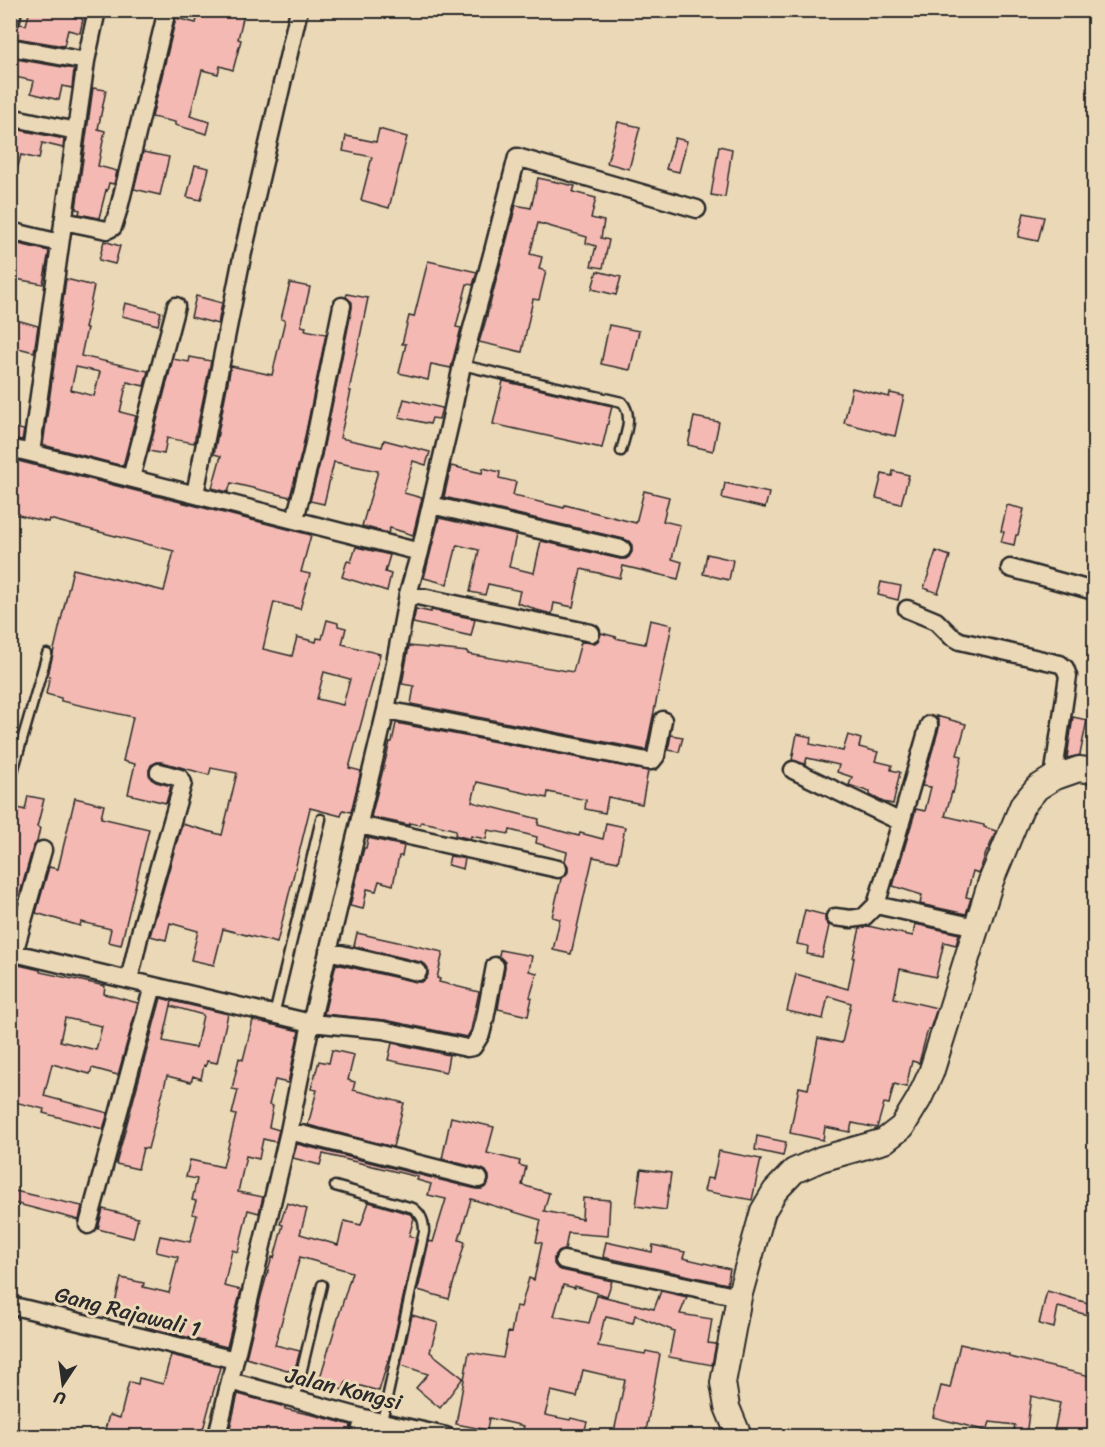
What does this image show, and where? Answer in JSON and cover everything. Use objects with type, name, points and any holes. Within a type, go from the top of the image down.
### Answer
[{"type":"street","points":[[31,453],[76,131],[97,10]]},
{"type":"street","points":[[63,221],[107,230],[113,227],[167,10]]},
{"type":"street","points":[[195,494],[242,256],[299,10]]},
{"type":"street","points":[[10,47],[87,62]]},
{"type":"street","points":[[10,117],[76,131]]},
{"type":"street","points":[[217,1437],[289,1131],[311,1023],[387,710],[408,594],[420,552],[462,365],[517,157],[697,209]]},
{"type":"street","points":[[10,231],[60,243]]},
{"type":"street","points":[[131,478],[176,306]]},
{"type":"street","points":[[294,519],[312,453],[342,306]]},
{"type":"street","points":[[10,448],[420,552]]},
{"type":"street","points":[[431,505],[622,549]]},
{"type":"street","points":[[1010,568],[1095,591]]},
{"type":"street","points":[[408,594],[591,633]]},
{"type":"street","points":[[907,609],[936,621],[951,636],[960,641],[1060,663],[1065,668],[1068,676],[1053,778]]},
{"type":"street","points":[[387,710],[647,761],[652,761],[656,756],[663,720]]},
{"type":"street","points":[[835,917],[851,919],[864,917],[876,904],[929,725]]},
{"type":"street","points":[[739,1437],[727,1407],[723,1383],[739,1298],[763,1211],[775,1191],[794,1171],[821,1159],[884,1141],[902,1127],[932,1073],[991,881],[1022,806],[1037,788],[1053,778],[1079,769],[1095,771]]},
{"type":"street","points":[[793,770],[901,822]]},
{"type":"street","points":[[129,980],[141,928],[183,783],[180,778],[159,772]]},
{"type":"street","points":[[359,825],[558,869]]},
{"type":"street","points":[[43,850],[12,952],[311,1023],[383,1030],[467,1048],[473,1047],[481,1034],[495,966]]},
{"type":"street","points":[[876,904],[976,927]]},
{"type":"street","points":[[328,951],[418,972]]},
{"type":"street","points":[[88,1225],[153,986]]},
{"type":"street","points":[[289,1131],[479,1179]]},
{"type":"street","points":[[564,1260],[739,1298]]},
{"type":"street","name":"Gang Rajawali 1","points":[[10,1305],[235,1360]]},
{"type":"street","name":"Jalan Kongsi","points":[[230,1381],[364,1418],[446,1437]]},
{"type":"street","points":[[359,1437],[364,1418]]},
{"type":"lane","points":[[462,365],[622,402],[628,408],[628,420],[621,452]]},
{"type":"lane","points":[[10,782],[47,654]]},
{"type":"lane","points":[[274,1015],[321,819]]},
{"type":"lane","points":[[335,1186],[413,1208],[421,1214],[424,1222],[424,1232],[382,1421]]},
{"type":"lane","points":[[295,1399],[322,1285]]},
{"type":"building","points":[[30,10],[75,10],[73,17],[83,19],[80,33],[68,30],[64,46],[10,37],[10,29],[15,29],[20,24],[26,25]]},
{"type":"building","points":[[199,10],[245,10],[238,39],[241,40],[233,70],[220,66],[218,74],[202,70],[190,116],[210,122],[207,134],[175,125],[175,122],[152,117],[176,18],[196,23]]},
{"type":"building","points":[[10,58],[74,69],[72,88],[62,86],[59,100],[31,93],[34,81],[10,76]]},
{"type":"building","points":[[93,88],[106,90],[98,129],[105,131],[98,166],[117,171],[114,184],[109,183],[106,190],[99,218],[79,214],[80,210],[76,209]]},
{"type":"building","points":[[618,122],[640,127],[629,169],[607,163]]},
{"type":"building","points":[[10,128],[64,139],[63,148],[42,143],[39,159],[21,155],[15,178],[10,177]]},
{"type":"building","points":[[379,129],[407,137],[389,208],[361,200],[372,157],[343,151],[346,136],[376,142]]},
{"type":"building","points":[[675,138],[687,141],[679,172],[666,169]]},
{"type":"building","points":[[719,146],[732,149],[725,197],[711,195]]},
{"type":"building","points":[[143,152],[169,157],[160,195],[134,189]]},
{"type":"building","points":[[195,165],[209,168],[201,200],[187,197]]},
{"type":"building","points":[[538,178],[575,186],[573,192],[596,198],[591,218],[604,221],[601,238],[609,240],[603,268],[591,266],[596,246],[586,243],[587,237],[538,223],[530,254],[542,257],[539,269],[546,271],[539,300],[533,299],[522,352],[479,342],[516,205],[531,208]]},
{"type":"building","points":[[1024,213],[1044,217],[1038,241],[1018,237]]},
{"type":"building","points":[[104,241],[120,246],[115,264],[99,260]]},
{"type":"building","points":[[10,242],[49,251],[43,284],[10,278]]},
{"type":"building","points":[[428,261],[477,272],[473,285],[467,284],[456,327],[461,328],[451,368],[431,364],[428,380],[399,373],[406,344],[402,344],[409,316],[414,317]]},
{"type":"building","points":[[597,271],[621,277],[616,295],[592,289]]},
{"type":"building","points":[[66,279],[94,286],[81,356],[148,371],[144,386],[127,382],[120,412],[136,416],[123,466],[43,445]],"holes":[[[76,367],[100,372],[94,396],[71,390]]]},
{"type":"building","points":[[290,283],[310,287],[301,326],[306,327],[305,330],[326,334],[290,497],[231,483],[228,492],[212,488],[221,456],[214,454],[231,366],[272,375],[285,320],[281,319]]},
{"type":"building","points":[[347,294],[368,298],[340,438],[382,447],[384,440],[430,452],[426,465],[413,461],[404,493],[422,498],[413,535],[390,528],[388,533],[362,526],[378,471],[334,462],[324,504],[310,501],[322,455],[352,308],[352,302],[346,297]]},
{"type":"building","points":[[196,296],[222,303],[218,324],[191,317]]},
{"type":"building","points":[[125,303],[161,312],[158,325],[122,316]]},
{"type":"building","points":[[10,318],[38,326],[34,352],[10,346]]},
{"type":"building","points":[[609,325],[639,331],[630,370],[601,364]]},
{"type":"building","points":[[190,357],[211,361],[194,443],[167,438],[164,454],[149,451],[173,359],[189,362]]},
{"type":"building","points":[[503,381],[612,406],[602,448],[493,424]]},
{"type":"building","points":[[852,388],[889,397],[890,393],[904,396],[895,436],[844,423]]},
{"type":"building","points":[[404,399],[442,408],[439,419],[432,418],[430,424],[399,417]]},
{"type":"building","points":[[694,417],[719,422],[713,451],[688,445]]},
{"type":"building","points":[[10,427],[24,430],[22,440],[10,438]]},
{"type":"building","points":[[10,459],[311,535],[301,572],[310,574],[300,609],[274,602],[263,649],[292,656],[297,637],[316,642],[317,638],[322,639],[327,620],[346,628],[342,644],[380,654],[349,768],[361,771],[351,812],[343,810],[341,816],[310,808],[277,943],[223,929],[214,965],[191,960],[198,931],[170,923],[166,940],[150,936],[182,824],[222,835],[237,773],[211,768],[209,775],[157,762],[151,765],[149,774],[156,782],[171,786],[166,803],[128,794],[135,764],[123,761],[133,717],[61,701],[61,698],[46,694],[50,676],[48,675],[73,569],[164,591],[174,551],[49,519],[48,522],[10,513]],"holes":[[[324,672],[350,679],[343,705],[317,699]]]},
{"type":"building","points":[[451,466],[482,473],[483,468],[500,472],[499,478],[516,482],[513,495],[636,523],[644,491],[669,497],[663,521],[680,525],[672,559],[682,562],[678,579],[623,566],[620,578],[581,569],[573,607],[554,603],[552,614],[517,603],[520,591],[488,584],[485,595],[470,592],[479,550],[457,545],[447,584],[424,578],[439,518],[516,535],[509,567],[534,573],[541,541],[620,559],[626,559],[632,552],[632,545],[624,539],[444,497]]},
{"type":"building","points":[[893,471],[909,475],[901,504],[876,498],[882,474],[892,476]]},
{"type":"building","points":[[725,483],[769,493],[765,508],[722,498]]},
{"type":"building","points":[[1007,505],[1024,509],[1014,545],[1001,542]]},
{"type":"building","points":[[356,547],[390,555],[385,572],[391,574],[387,591],[342,577],[347,561],[351,562]]},
{"type":"building","points":[[936,551],[950,556],[938,593],[924,588]]},
{"type":"building","points":[[707,554],[733,560],[729,580],[703,574]]},
{"type":"building","points":[[881,582],[901,586],[898,600],[878,595]]},
{"type":"building","points":[[416,609],[475,619],[471,636],[413,623]]},
{"type":"building","points":[[650,620],[672,625],[646,750],[411,704],[414,686],[402,684],[409,646],[468,652],[468,654],[573,672],[581,642],[595,643],[599,640],[601,633],[645,644]]},
{"type":"building","points":[[936,716],[966,724],[957,755],[962,756],[945,816],[984,825],[996,831],[979,873],[973,871],[966,897],[971,898],[966,914],[920,904],[922,895],[893,886],[916,809],[925,811],[931,787],[922,786],[939,728]]},
{"type":"building","points":[[1073,717],[1087,720],[1080,755],[1067,758]]},
{"type":"building","points":[[396,723],[648,771],[642,804],[608,797],[605,813],[585,809],[586,800],[548,792],[547,798],[477,782],[472,802],[539,819],[538,825],[579,836],[580,833],[603,839],[606,823],[625,827],[618,862],[593,857],[571,954],[553,950],[560,919],[552,917],[561,879],[568,872],[565,861],[567,852],[536,843],[537,837],[510,830],[509,834],[488,830],[486,839],[471,836],[470,839],[455,835],[456,830],[432,824],[421,822],[420,825],[410,823],[409,825],[371,817]]},
{"type":"building","points":[[797,734],[811,737],[810,744],[843,751],[848,735],[861,739],[859,747],[878,752],[875,761],[892,765],[891,770],[900,772],[893,804],[883,802],[870,795],[870,792],[849,785],[852,777],[837,772],[839,765],[807,758],[805,764],[792,760]]},
{"type":"building","points":[[671,735],[683,737],[679,752],[668,750]]},
{"type":"building","points":[[28,796],[44,799],[37,827],[40,828],[37,842],[33,847],[16,908],[10,906],[10,870],[14,852],[10,851],[10,820],[15,821],[18,808],[25,810]]},
{"type":"building","points":[[75,798],[104,805],[101,818],[149,829],[121,945],[108,942],[111,929],[81,922],[80,926],[36,913],[49,867],[58,869]]},
{"type":"building","points":[[368,838],[404,846],[402,856],[399,856],[393,885],[379,881],[376,891],[367,889],[363,909],[350,906]]},
{"type":"building","points":[[450,856],[465,859],[463,869],[448,865]]},
{"type":"building","points":[[805,910],[825,915],[825,921],[829,926],[822,957],[807,954],[808,946],[797,944]]},
{"type":"building","points":[[915,924],[959,934],[956,945],[944,942],[936,977],[900,969],[894,998],[937,1008],[930,1029],[928,1029],[919,1063],[912,1061],[906,1087],[894,1084],[889,1104],[884,1103],[877,1128],[852,1123],[850,1132],[825,1127],[823,1140],[790,1133],[799,1087],[808,1089],[818,1038],[842,1043],[851,1003],[828,996],[823,1019],[787,1011],[796,974],[848,989],[860,928],[868,926],[913,936]]},
{"type":"building","points":[[357,933],[443,952],[437,978],[440,979],[439,982],[479,992],[471,1030],[467,1037],[385,1020],[324,1014],[336,964],[416,982],[422,982],[428,975],[428,968],[420,962],[354,946]]},
{"type":"building","points":[[500,950],[532,956],[529,971],[537,973],[530,997],[532,998],[528,1016],[498,1009],[505,967],[505,962],[499,956]]},
{"type":"building","points":[[10,963],[105,986],[104,994],[138,1003],[118,1075],[92,1068],[90,1074],[52,1064],[44,1096],[108,1113],[103,1129],[43,1113],[44,1109],[10,1101]],"holes":[[[65,1018],[102,1026],[96,1050],[60,1041]]]},
{"type":"building","points":[[161,998],[228,1014],[217,1063],[207,1061],[201,1079],[193,1076],[191,1082],[167,1076],[148,1149],[143,1148],[138,1169],[116,1164]],"holes":[[[172,1001],[171,1006],[203,1015],[196,1048],[163,1041]]]},
{"type":"building","points":[[253,1020],[299,1031],[288,1083],[275,1080],[269,1105],[273,1106],[269,1127],[279,1130],[276,1142],[263,1139],[259,1159],[246,1156],[238,1192],[263,1197],[259,1213],[248,1210],[238,1252],[232,1250],[224,1286],[241,1290],[227,1347],[146,1327],[147,1323],[112,1315],[121,1278],[144,1283],[143,1287],[169,1293],[178,1257],[156,1252],[160,1236],[190,1242],[197,1215],[192,1214],[196,1201],[192,1200],[197,1179],[186,1177],[190,1160],[223,1167],[236,1115],[232,1114],[238,1090],[232,1089],[239,1058],[243,1060]]},
{"type":"building","points":[[392,1043],[449,1055],[446,1072],[388,1060]]},
{"type":"building","points":[[332,1050],[354,1055],[348,1080],[355,1082],[353,1090],[404,1103],[393,1147],[308,1125],[317,1090],[311,1089],[319,1061],[329,1063]]},
{"type":"building","points":[[451,1117],[494,1127],[487,1153],[520,1161],[519,1165],[526,1167],[522,1185],[549,1193],[544,1211],[582,1219],[583,1198],[610,1200],[608,1236],[568,1233],[565,1250],[557,1253],[554,1258],[554,1264],[561,1270],[612,1281],[607,1296],[575,1286],[575,1288],[563,1285],[554,1316],[589,1323],[597,1295],[654,1309],[661,1291],[687,1297],[680,1314],[712,1319],[708,1343],[716,1344],[712,1365],[669,1357],[674,1331],[635,1315],[633,1323],[606,1317],[604,1320],[598,1346],[645,1354],[646,1351],[660,1354],[645,1437],[613,1437],[625,1380],[583,1370],[577,1397],[551,1391],[545,1415],[587,1422],[583,1437],[521,1437],[524,1426],[489,1418],[487,1430],[456,1424],[469,1352],[503,1358],[516,1306],[521,1307],[529,1278],[534,1280],[542,1243],[536,1242],[541,1220],[471,1199],[459,1240],[465,1242],[449,1299],[418,1290],[429,1241],[433,1242],[446,1199],[428,1195],[431,1184],[417,1180],[418,1177],[323,1154],[320,1165],[293,1158],[297,1144],[482,1189],[489,1181],[486,1171],[442,1159]]},
{"type":"building","points":[[757,1136],[786,1142],[783,1156],[755,1150]]},
{"type":"building","points":[[719,1151],[761,1159],[752,1200],[704,1191],[707,1178],[713,1179]]},
{"type":"building","points":[[641,1169],[671,1173],[666,1210],[636,1206]]},
{"type":"building","points":[[10,1190],[82,1206],[79,1220],[10,1202]]},
{"type":"building","points":[[369,1202],[410,1214],[414,1218],[409,1236],[416,1238],[389,1362],[379,1391],[346,1382],[343,1390],[319,1381],[352,1272],[300,1257],[275,1345],[300,1351],[294,1372],[246,1358],[287,1203],[307,1209],[300,1234],[338,1245],[344,1221],[361,1225]]},
{"type":"building","points":[[103,1209],[138,1218],[133,1238],[98,1229]]},
{"type":"building","points":[[606,1242],[652,1252],[653,1245],[685,1252],[683,1258],[730,1269],[727,1284],[603,1257]]},
{"type":"building","points":[[1047,1291],[1095,1305],[1095,1317],[1058,1307],[1054,1328],[1039,1324]]},
{"type":"building","points":[[412,1315],[438,1323],[430,1352],[463,1378],[440,1408],[416,1388],[428,1374],[401,1365]]},
{"type":"building","points":[[960,1344],[1095,1377],[1095,1415],[1090,1437],[1053,1437],[1060,1403],[1031,1396],[1026,1437],[1012,1437],[1015,1425],[990,1422],[987,1431],[933,1417],[941,1386],[950,1388]]},
{"type":"building","points":[[171,1355],[220,1367],[201,1437],[103,1437],[109,1415],[120,1418],[129,1382],[138,1384],[139,1378],[163,1384]]},
{"type":"building","points":[[238,1394],[285,1407],[285,1409],[351,1425],[349,1437],[228,1437]]}]
